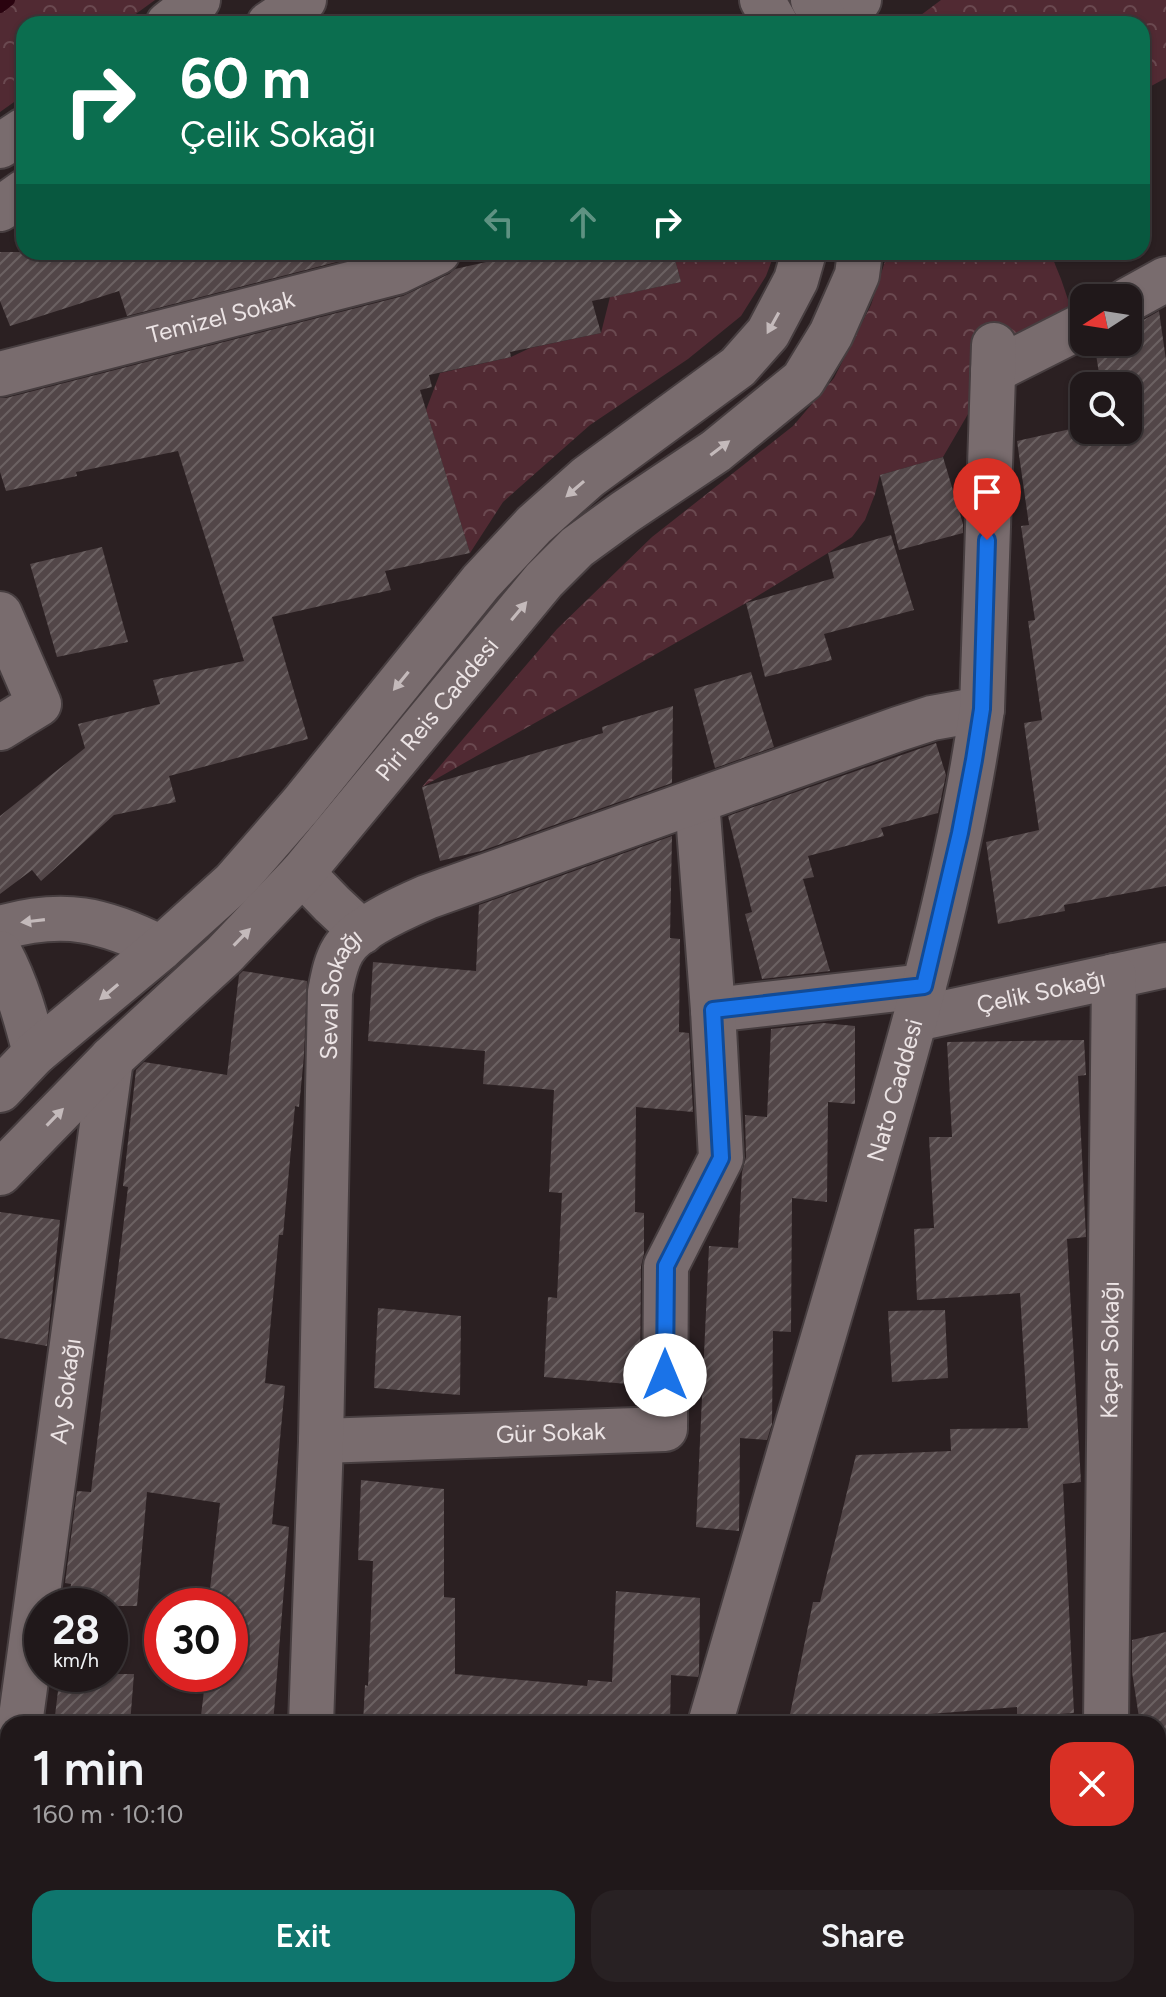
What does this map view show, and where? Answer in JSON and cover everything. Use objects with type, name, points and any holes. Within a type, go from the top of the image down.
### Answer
[{"type":"street","points":[[178,16],[198,0]]},
{"type":"street","points":[[281,16],[304,0]]},
{"type":"street","name":"Temizel Sokak","points":[[0,374],[397,272],[422,260]]},
{"type":"street","name":"Piri Reis Caddesi","points":[[0,1090],[35,1053],[161,948],[234,882],[301,805],[481,582],[534,525],[588,477],[738,367],[768,333],[796,280],[802,260]]},
{"type":"street","name":"Piri Reis Caddesi","points":[[0,1173],[111,1059],[224,955],[302,873],[544,580],[577,547],[716,451],[803,380],[831,334],[857,275],[859,260]]},
{"type":"street","points":[[1142,292],[1166,279]]},
{"type":"street","name":"Nato Caddesi","points":[[712,1716],[920,1002],[960,833],[982,709],[994,358],[1070,330]]},
{"type":"street","points":[[0,614],[39,704],[0,728]]},
{"type":"street","name":"Seval Sokağı","points":[[311,1716],[321,1441],[330,992],[344,947],[362,932],[427,897],[898,729],[932,718],[982,709]]},
{"type":"street","name":"Gür Sokak","points":[[321,1441],[665,1429],[666,1266],[721,1158],[697,801]]},
{"type":"street","points":[[302,873],[362,932]]},
{"type":"street","points":[[0,928],[68,918],[98,922],[161,948]]},
{"type":"street","points":[[0,953],[23,1005],[35,1053]]},
{"type":"street","name":"Çelik Sokağı","points":[[713,1010],[920,1002],[1114,976],[1166,965]]},
{"type":"street","name":"Kaçar Sokağı","points":[[1106,1716],[1114,976]]},
{"type":"street","name":"Ay Sokağı","points":[[21,1716],[111,1059]]},
{"type":"green space","points":[[0,0],[155,0],[133,16],[16,16],[16,101],[0,112]]},
{"type":"green space","points":[[941,0],[1166,0],[1166,78],[1150,87],[1150,16],[920,16]]},
{"type":"green space","points":[[675,260],[772,260],[766,276],[741,316],[688,359],[590,425],[503,502],[470,553],[426,410],[440,373],[511,357],[530,348],[601,333],[610,297],[681,282]]},
{"type":"green space","points":[[885,260],[1053,260],[1070,305],[1070,333],[993,371],[943,457],[880,475],[865,520],[852,537],[746,603],[422,787],[557,629],[652,537],[793,426],[834,378],[871,305]]},
{"type":"building","points":[[0,252],[16,252],[16,260],[344,260],[127,316],[119,291],[10,326],[0,301]]},
{"type":"building","points":[[495,260],[675,260],[681,282],[592,301],[601,333],[510,352],[511,357],[429,375],[432,387],[420,390],[470,553],[385,571],[391,590],[272,617],[308,739],[169,776],[176,802],[114,815],[41,881],[32,870],[0,894],[0,816],[85,748],[78,724],[160,704],[153,680],[244,661],[178,451],[76,472],[77,476],[6,491],[0,472],[0,398],[403,296],[455,269]]},
{"type":"building","points":[[1159,311],[1166,360],[1166,886],[1064,905],[1065,911],[998,924],[986,842],[1039,830],[1024,723],[1042,720],[1028,621],[1035,620],[1021,526],[1029,525],[1017,441],[1070,429],[1070,444],[1142,444],[1142,372],[1099,372],[1096,356],[1142,356],[1142,321]]},
{"type":"building","points":[[943,457],[963,533],[899,550],[880,475]]},
{"type":"building","points":[[891,535],[914,610],[824,634],[832,660],[765,677],[746,603],[834,578],[828,553]]},
{"type":"building","points":[[102,547],[128,642],[57,657],[30,564]]},
{"type":"building","points":[[751,672],[774,747],[715,768],[694,689]]},
{"type":"building","points":[[673,706],[672,783],[481,851],[440,861],[422,787],[603,733],[602,727]]},
{"type":"building","points":[[936,743],[946,775],[938,813],[881,828],[884,836],[808,856],[814,877],[803,879],[830,971],[762,979],[745,914],[752,912],[728,816]]},
{"type":"building","points":[[672,836],[670,938],[680,939],[679,1032],[689,1033],[693,1112],[636,1107],[635,1212],[644,1213],[640,1385],[544,1377],[548,1297],[557,1298],[562,1193],[549,1192],[554,1090],[483,1084],[485,1051],[368,1041],[373,962],[476,971],[479,905]]},
{"type":"building","points":[[243,971],[307,981],[299,1107],[295,1106],[283,1235],[279,1235],[265,1383],[285,1386],[272,1524],[289,1527],[274,1716],[201,1716],[204,1692],[248,1692],[248,1588],[210,1588],[220,1503],[147,1492],[137,1606],[128,1606],[128,1588],[70,1588],[71,1584],[65,1583],[77,1491],[91,1492],[128,1187],[123,1186],[136,1070],[144,1062],[227,1075],[239,975]]},
{"type":"building","points":[[823,1023],[855,1026],[855,1104],[828,1102],[827,1202],[792,1198],[791,1332],[773,1331],[772,1424],[767,1440],[740,1438],[739,1531],[696,1527],[709,1246],[738,1248],[742,1172],[746,1157],[745,1115],[767,1117],[771,1029]]},
{"type":"building","points":[[1084,1040],[1086,1075],[1078,1076],[1086,1237],[1067,1239],[1081,1482],[1063,1484],[1074,1713],[1017,1716],[1017,1707],[918,1716],[790,1716],[813,1602],[820,1602],[856,1455],[951,1451],[950,1429],[1028,1428],[1020,1293],[917,1300],[914,1229],[934,1228],[929,1137],[952,1137],[947,1042]]},
{"type":"building","points":[[0,1212],[60,1220],[47,1346],[0,1338]]},
{"type":"building","points":[[378,1308],[461,1316],[460,1395],[374,1388]]},
{"type":"building","points":[[945,1310],[948,1378],[892,1382],[888,1311]]},
{"type":"building","points":[[361,1480],[444,1489],[444,1597],[455,1598],[455,1674],[587,1686],[588,1680],[612,1682],[616,1591],[700,1598],[698,1677],[671,1675],[670,1716],[363,1716],[365,1685],[368,1686],[373,1561],[358,1560]]},
{"type":"building","points":[[1166,1632],[1166,1716],[1139,1716],[1132,1672],[1132,1640]]},
{"type":"building","points":[[128,1674],[134,1674],[131,1716],[55,1716],[58,1692],[128,1692]]},
{"type":"waterway","points":[[0,7],[9,0]]},
{"type":"route","points":[[665,1375],[666,1266],[721,1158],[713,1010],[924,986],[960,833],[982,709],[987,540]]}]
